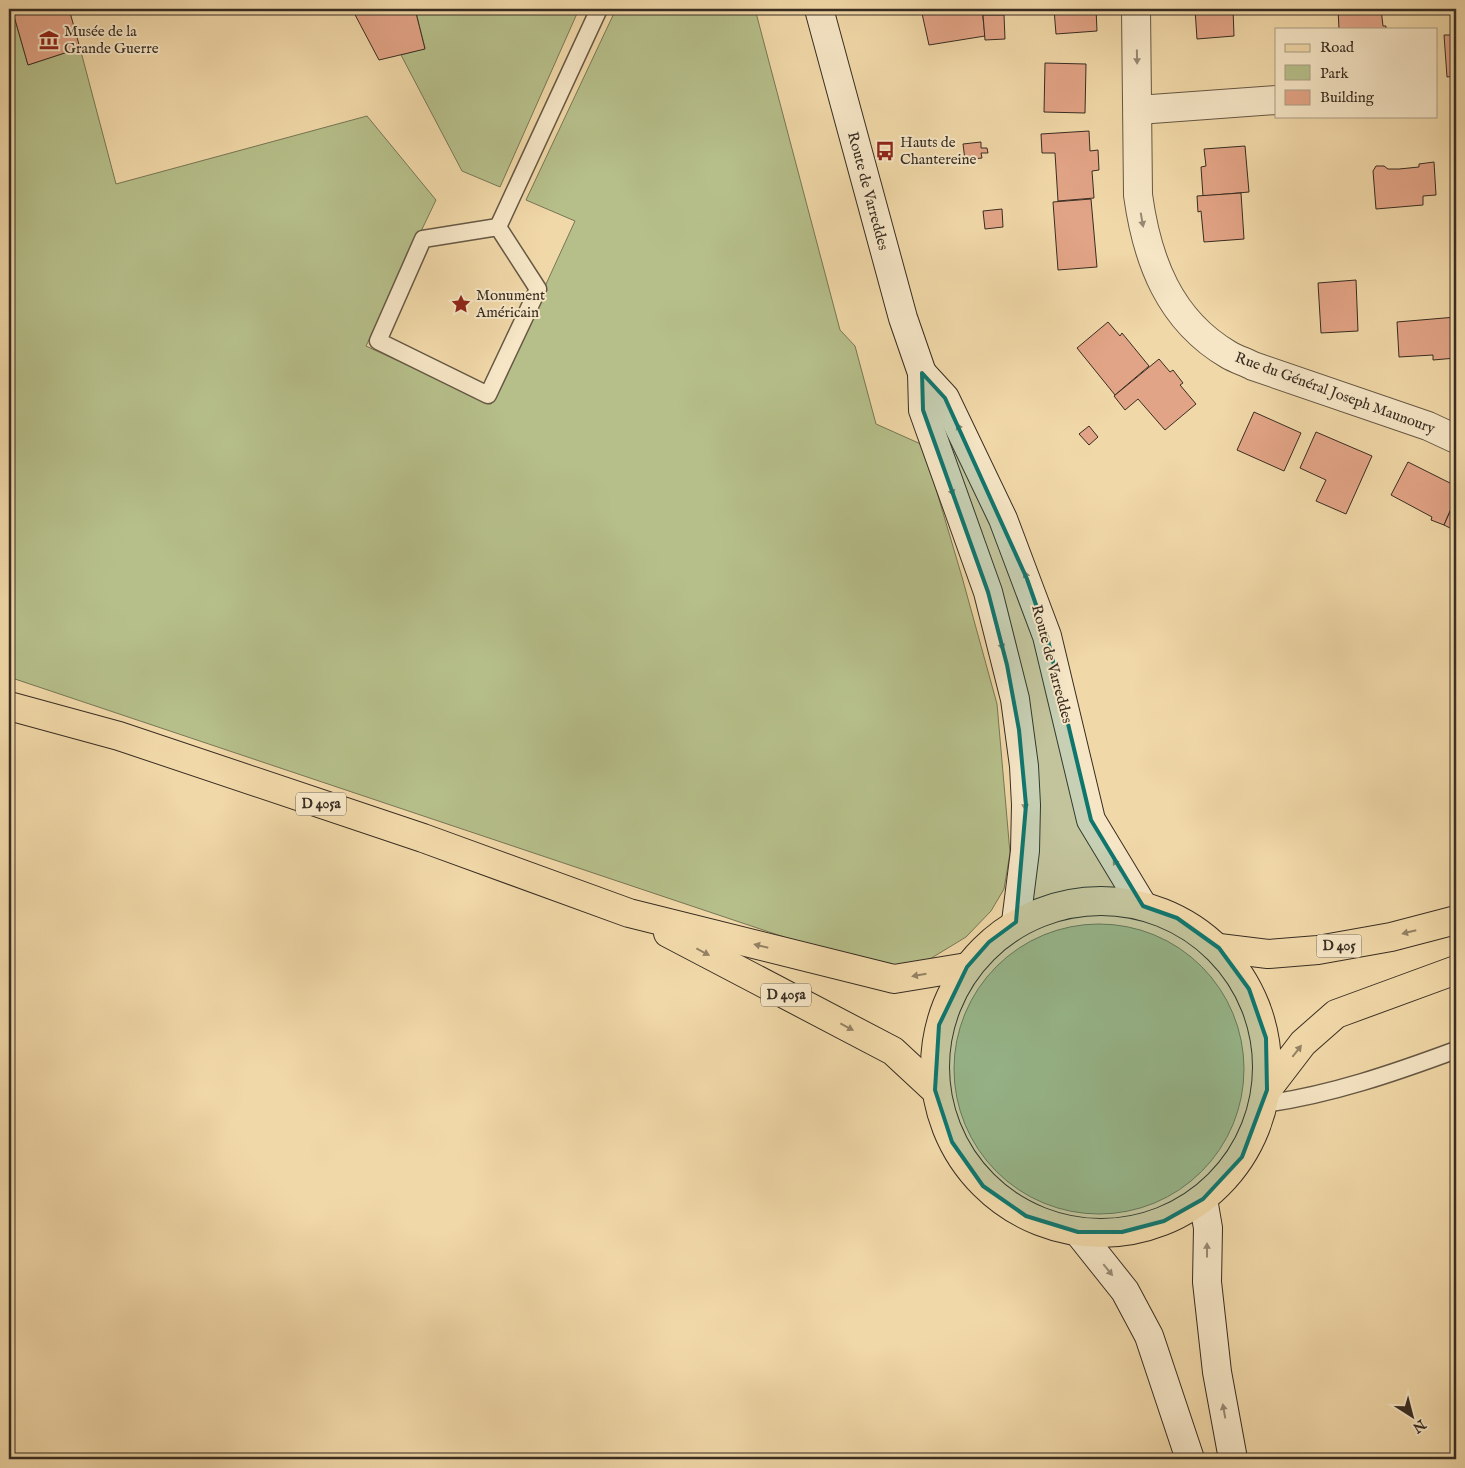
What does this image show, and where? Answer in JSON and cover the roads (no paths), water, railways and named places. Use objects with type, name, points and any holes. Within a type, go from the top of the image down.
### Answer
[{"type":"main road","name":"Route de Varreddes","points":[[819,9],[903,318],[922,373],[923,410],[988,592],[1015,699],[1024,766],[1026,805],[1024,851],[1016,922]]},
{"type":"main road","name":"Rue du Général Joseph Maunoury","points":[[1136,9],[1138,195],[1142,225],[1156,271],[1177,308],[1202,335],[1228,354],[1253,366],[1428,426],[1456,439]]},
{"type":"main road","points":[[1138,110],[1275,100]]},
{"type":"main road","name":"Route de Varreddes","points":[[922,373],[945,398],[1003,519],[1048,636],[1091,820],[1143,906]]},
{"type":"main road","name":"D 405a","points":[[9,706],[138,742],[423,838],[629,913],[894,979],[967,967]]},
{"type":"main road","points":[[1265,1097],[1266,1038],[1249,989],[1219,948],[1177,918],[1143,906],[1090,900],[1052,907],[1016,922],[989,942],[967,967],[939,1025],[935,1090],[952,1142],[983,1186],[1026,1216],[1078,1232],[1122,1232],[1164,1221],[1203,1199],[1242,1156],[1265,1097],[1303,1043],[1336,1014],[1456,970]]},
{"type":"main road","name":"D 405a","points":[[629,913],[893,1051],[935,1090]]},
{"type":"main road","name":"D 405","points":[[1219,948],[1268,954],[1318,950],[1391,937],[1456,920]]},
{"type":"main road","points":[[1203,1199],[1208,1228],[1207,1282],[1217,1372],[1233,1459]]},
{"type":"main road","points":[[1078,1232],[1125,1291],[1149,1336],[1190,1459]]},
{"type":"lane","points":[[498,227],[599,9]]},
{"type":"lane","points":[[498,227],[538,289],[488,395],[378,341],[423,239],[498,227]]},
{"type":"lane","points":[[1265,1097],[1298,1099],[1408,1068],[1456,1050]]},
{"type":"place","name":"Musée de la Grande Guerre","points":[[49,40]]},
{"type":"place","name":"Hauts de Chantereine","points":[[885,151]]},
{"type":"place","name":"Monument Américain","points":[[461,304]]}]
